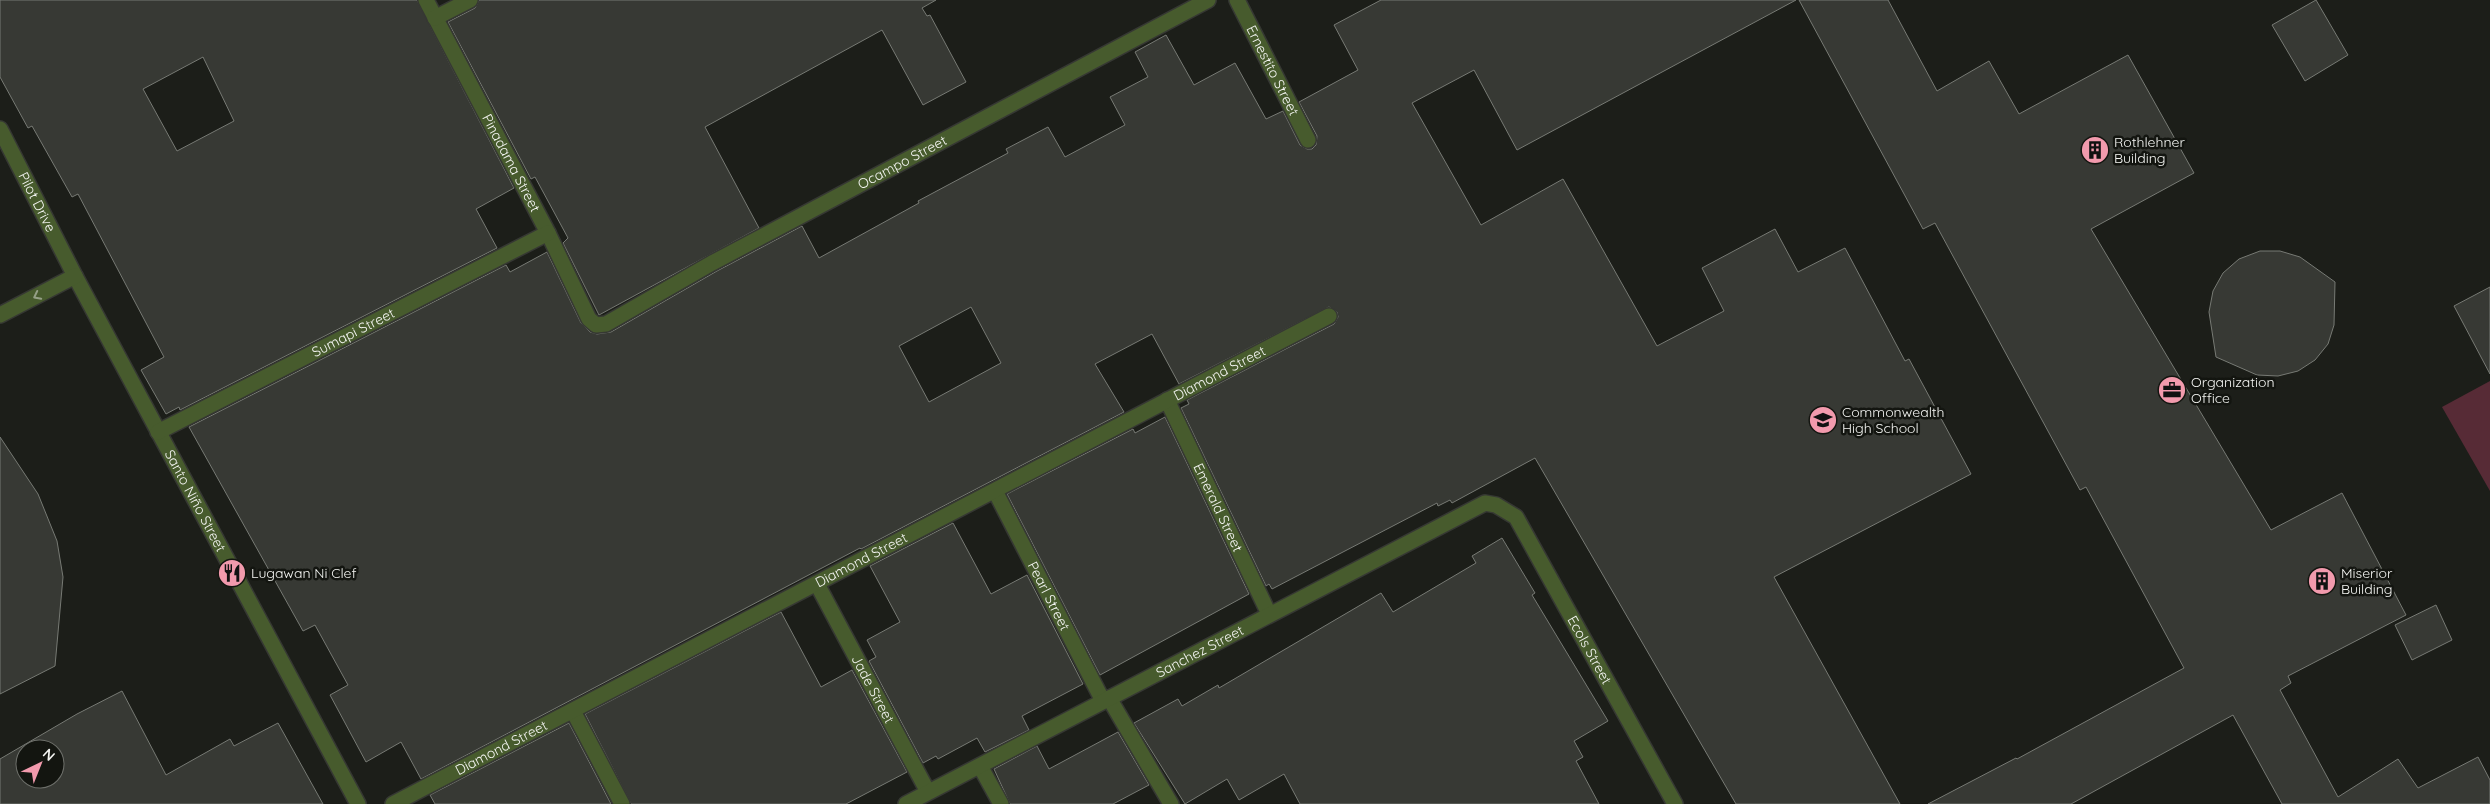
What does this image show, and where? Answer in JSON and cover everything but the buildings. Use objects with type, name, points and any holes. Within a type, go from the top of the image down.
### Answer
[{"type":"street","name":"Pinadama Street","points":[[426,0],[548,233],[589,319],[596,325]]},
{"type":"street","points":[[435,18],[470,0]]},
{"type":"street","name":"Ocampo Street","points":[[596,325],[606,324],[719,259],[1208,0]]},
{"type":"street","name":"Ernestito Street","points":[[1237,0],[1308,140]]},
{"type":"street","name":"Pilot Drive","points":[[0,129],[75,276]]},
{"type":"street","name":"Sumapi Street","points":[[158,432],[548,233]]},
{"type":"street","points":[[0,315],[75,276]]},
{"type":"street","name":"Santo Niño Street","points":[[75,276],[358,804]]},
{"type":"street","name":"Diamond Street","points":[[393,804],[1329,316]]},
{"type":"street","name":"Emerald Street","points":[[1167,400],[1269,614]]},
{"type":"street","name":"Pearl Street","points":[[995,491],[1106,699],[1171,804]]},
{"type":"street","name":"Sanchez Street","points":[[906,804],[1475,506],[1485,503],[1496,505]]},
{"type":"street","name":"Ecols Street","points":[[1496,505],[1516,517],[1523,527],[1675,804]]},
{"type":"street","name":"Jade Street","points":[[817,584],[928,792]]},
{"type":"street","points":[[573,711],[622,804]]},
{"type":"street","points":[[980,766],[1001,804]]},
{"type":"shaded area","points":[[2490,381],[2490,491],[2442,407]]},
{"type":"place","name":"Rothlehner Building","points":[[2095,150]]},
{"type":"place","name":"Organization Office","points":[[2172,390]]},
{"type":"place","name":"Commonwealth High School","points":[[1823,420]]},
{"type":"place","name":"Lugawan Ni Clef","points":[[232,573]]},
{"type":"place","name":"Miserior Building","points":[[2322,581]]}]
